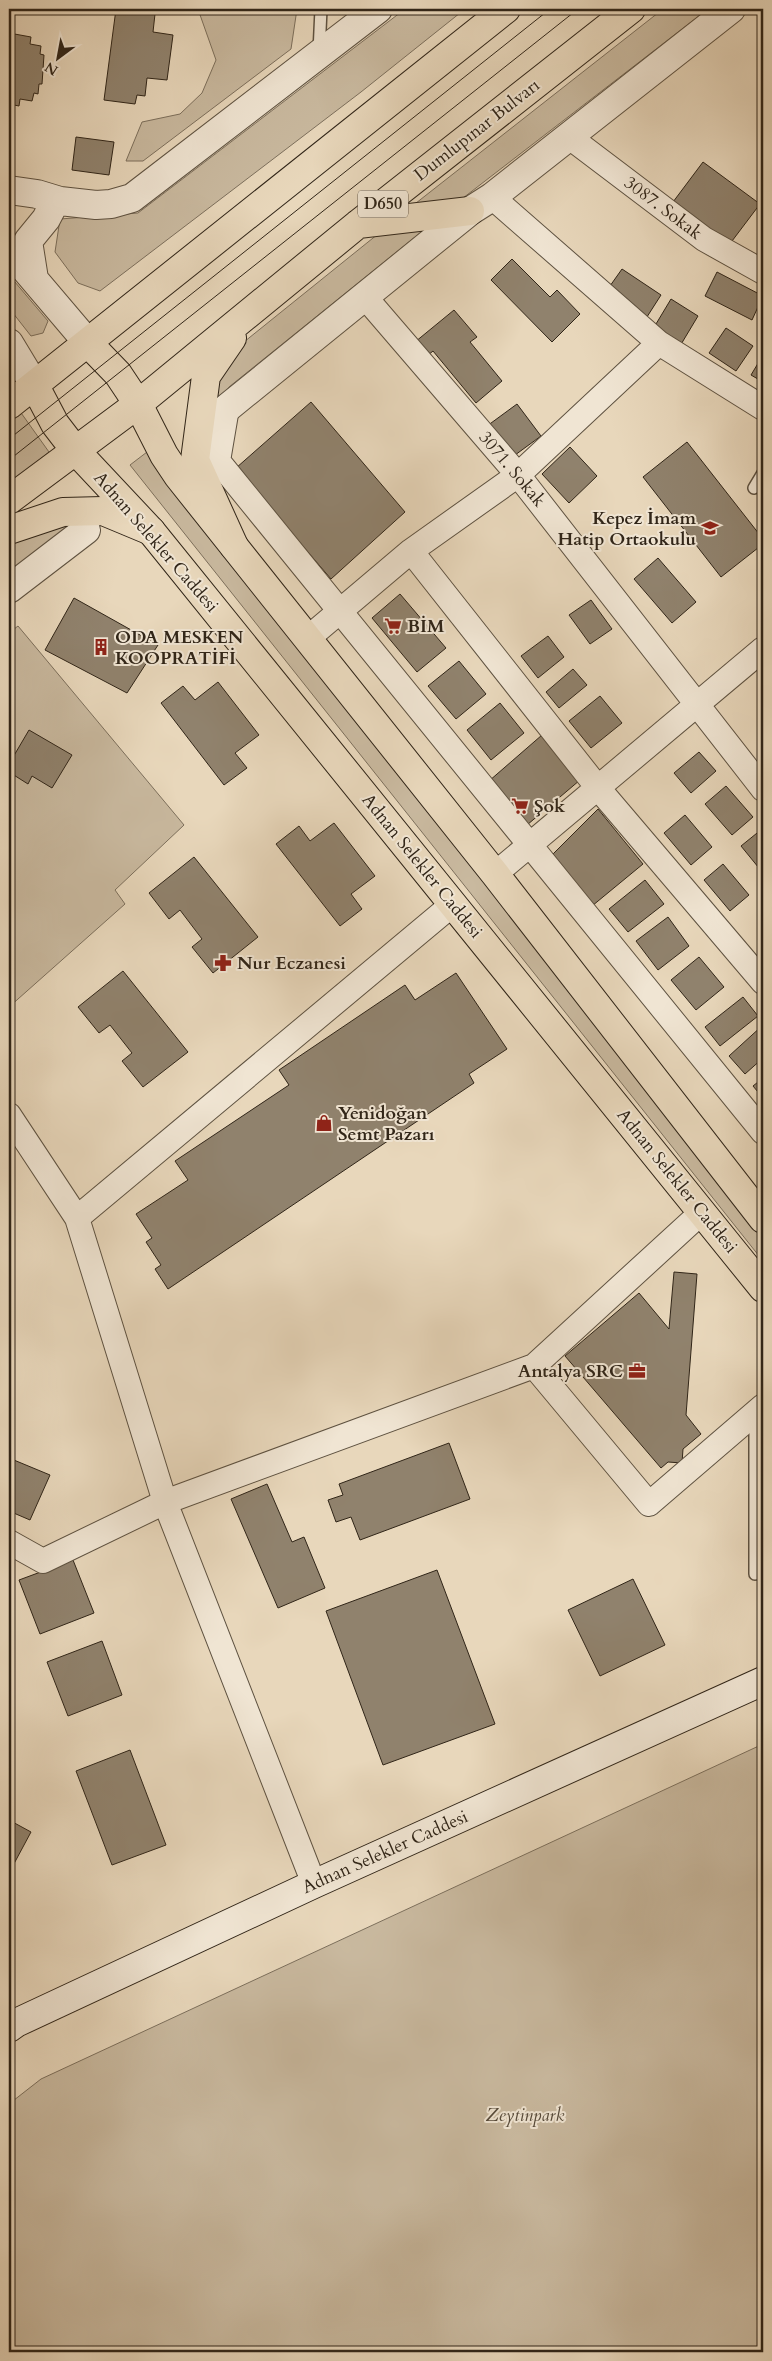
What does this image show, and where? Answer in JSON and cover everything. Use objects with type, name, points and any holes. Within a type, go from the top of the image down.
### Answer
[{"type":"main road","points":[[9,406],[506,9]]},
{"type":"main road","name":"Dumlupınar Bulvarı","points":[[9,500],[138,404],[358,224],[630,9]]},
{"type":"main road","points":[[358,224],[481,204]]},
{"type":"main road","points":[[234,546],[195,460],[206,376],[249,312]]},
{"type":"main road","points":[[88,343],[118,374],[138,404],[169,462],[307,639],[495,874],[763,1219]]},
{"type":"main road","points":[[35,386],[51,417],[75,450]]},
{"type":"main road","name":"Adnan Selekler Caddesi","points":[[75,450],[151,531],[763,1288]]},
{"type":"main road","points":[[9,530],[62,512],[103,512],[151,531]]},
{"type":"street","points":[[9,190],[37,194],[56,200],[96,205],[111,204],[132,198],[378,9]]},
{"type":"street","points":[[731,9],[481,204],[227,408],[218,461],[763,1132]]},
{"type":"street","name":"3087. Sokak","points":[[568,136],[704,239],[763,272]]},
{"type":"street","points":[[34,279],[28,241],[46,220],[56,200]]},
{"type":"street","points":[[481,204],[659,342],[763,408]]},
{"type":"street","points":[[9,250],[88,343]]},
{"type":"street","name":"3071. Sokak","points":[[365,296],[518,475],[763,789]]},
{"type":"street","points":[[307,639],[411,551],[518,475],[659,342]]},
{"type":"street","points":[[9,343],[35,386]]},
{"type":"street","points":[[9,589],[86,530]]},
{"type":"street","points":[[411,551],[598,788],[763,982]]},
{"type":"street","points":[[495,874],[763,649]]},
{"type":"street","points":[[78,1218],[454,904]]},
{"type":"street","points":[[9,1115],[78,1218],[166,1502],[314,1884]]},
{"type":"street","points":[[9,1542],[43,1561],[166,1502],[534,1366],[702,1212]]},
{"type":"street","points":[[534,1366],[649,1504],[759,1409]]},
{"type":"street","name":"Adnan Selekler Caddesi","points":[[11,2022],[763,1681]]},
{"type":"lane","points":[[319,54],[321,9]]},
{"type":"lane","points":[[754,488],[763,473]]},
{"type":"lane","points":[[756,1574],[759,1409]]},
{"type":"green space","points":[[193,9],[297,9],[291,49],[143,161],[126,161],[142,122],[180,114],[202,93],[216,60],[199,12]]},
{"type":"green space","points":[[405,9],[465,9],[361,92],[100,291],[78,283],[55,252],[60,219],[138,213]]},
{"type":"green space","points":[[663,9],[708,9],[463,198],[411,207]]},
{"type":"green space","points":[[430,225],[229,387],[216,412],[213,380],[239,346],[378,234]]},
{"type":"green space","points":[[9,275],[48,321],[43,333],[31,336],[9,308]]},
{"type":"green space","points":[[19,410],[49,452],[9,484],[9,418]]},
{"type":"green space","points":[[147,452],[763,1238],[763,1261],[130,465]]},
{"type":"green space","points":[[72,519],[71,530],[9,575],[9,539]]},
{"type":"green space","points":[[18,626],[184,825],[115,890],[125,904],[9,1007],[9,633]]},
{"type":"green space","name":"Zeytinpark","points":[[763,1744],[763,2352],[9,2352],[9,2104],[41,2079]]},
{"type":"building","points":[[116,9],[147,9],[147,12],[155,14],[153,32],[173,35],[167,80],[147,78],[145,96],[137,95],[135,104],[104,100]]},
{"type":"building","points":[[9,33],[31,37],[30,44],[41,46],[40,54],[44,55],[42,84],[39,84],[38,94],[34,93],[32,101],[20,99],[19,106],[9,104]]},
{"type":"building","points":[[76,137],[114,142],[109,175],[72,170]]},
{"type":"building","points":[[703,162],[760,204],[729,245],[673,202]]},
{"type":"building","points":[[512,259],[550,297],[557,290],[580,314],[552,342],[491,280]]},
{"type":"building","points":[[622,269],[661,295],[645,320],[605,293]]},
{"type":"building","points":[[717,272],[763,296],[752,320],[705,296]]},
{"type":"building","points":[[671,299],[698,316],[680,346],[653,329]]},
{"type":"building","points":[[454,310],[477,337],[470,342],[502,381],[476,403],[433,351],[427,356],[415,342]]},
{"type":"building","points":[[726,328],[753,346],[736,371],[709,353]]},
{"type":"building","points":[[763,355],[763,382],[751,375]]},
{"type":"building","points":[[311,402],[405,512],[331,579],[236,468]]},
{"type":"building","points":[[517,404],[541,436],[511,458],[487,426]]},
{"type":"building","points":[[687,442],[763,539],[763,544],[721,577],[643,477]]},
{"type":"building","points":[[570,447],[597,476],[569,503],[542,474]]},
{"type":"building","points":[[658,558],[696,602],[672,623],[634,579]]},
{"type":"building","points":[[400,594],[446,648],[417,672],[372,618]]},
{"type":"building","name":"ODA MESKEN KOOPRATİFİ","points":[[74,598],[158,645],[127,693],[45,650]]},
{"type":"building","points":[[591,600],[612,629],[590,644],[569,615]]},
{"type":"building","points":[[548,636],[564,657],[538,678],[521,656]]},
{"type":"building","points":[[459,661],[486,694],[456,719],[428,686]]},
{"type":"building","points":[[573,669],[587,685],[559,708],[546,692]]},
{"type":"building","points":[[218,682],[259,735],[235,753],[247,768],[224,785],[161,703],[183,686],[195,700]]},
{"type":"building","points":[[600,696],[622,723],[591,748],[569,721]]},
{"type":"building","points":[[500,703],[524,733],[491,760],[467,730]]},
{"type":"building","points":[[29,730],[72,755],[52,788],[32,776],[28,784],[9,772],[9,764]]},
{"type":"building","points":[[542,735],[580,780],[527,825],[489,781]]},
{"type":"building","points":[[699,752],[716,771],[691,793],[674,773]]},
{"type":"building","points":[[726,786],[753,817],[732,835],[705,804]]},
{"type":"building","points":[[598,809],[643,864],[592,906],[550,857]]},
{"type":"building","points":[[685,815],[712,847],[691,865],[664,833]]},
{"type":"building","points":[[334,823],[375,876],[351,894],[362,909],[340,926],[276,844],[299,826],[310,841]]},
{"type":"building","points":[[762,829],[763,831],[763,873],[741,846]]},
{"type":"building","points":[[194,857],[258,937],[213,973],[192,947],[202,939],[180,910],[169,919],[149,893]]},
{"type":"building","points":[[723,864],[749,895],[730,911],[704,880]]},
{"type":"building","points":[[645,880],[664,904],[628,932],[609,909]]},
{"type":"building","points":[[668,917],[689,946],[658,970],[636,941]]},
{"type":"building","points":[[699,957],[724,987],[696,1010],[671,980]]},
{"type":"building","points":[[123,971],[188,1052],[143,1087],[122,1061],[132,1053],[110,1025],[99,1033],[78,1007]]},
{"type":"building","name":"Yenidoğan Semt Pazarı","points":[[456,973],[507,1049],[469,1074],[474,1083],[168,1289],[155,1269],[161,1265],[146,1242],[152,1238],[136,1214],[188,1180],[175,1161],[289,1085],[279,1070],[405,985],[415,1000]]},
{"type":"building","points":[[743,997],[758,1016],[720,1046],[705,1027]]},
{"type":"building","points":[[763,1025],[763,1058],[745,1074],[729,1056]]},
{"type":"building","points":[[763,1078],[763,1098],[753,1086]]},
{"type":"building","points":[[674,1272],[697,1274],[686,1415],[701,1434],[683,1449],[682,1463],[668,1462],[661,1468],[565,1356],[639,1293],[669,1329]]},
{"type":"building","points":[[449,1443],[470,1499],[360,1540],[351,1517],[336,1522],[328,1500],[343,1495],[339,1484]]},
{"type":"building","points":[[9,1458],[50,1475],[30,1520],[9,1511]]},
{"type":"building","points":[[267,1484],[292,1542],[304,1537],[325,1588],[278,1608],[231,1499]]},
{"type":"building","points":[[73,1560],[94,1613],[40,1634],[19,1580]]},
{"type":"building","points":[[437,1570],[495,1724],[383,1765],[326,1611]]},
{"type":"building","points":[[633,1579],[665,1645],[600,1676],[568,1610]]},
{"type":"building","points":[[102,1641],[122,1695],[68,1716],[47,1662]]},
{"type":"building","points":[[130,1750],[166,1845],[112,1865],[76,1771]]},
{"type":"building","points":[[9,1820],[31,1832],[9,1873]]},
{"type":"tram line","points":[[9,439],[550,9]]},
{"type":"tram line","points":[[9,460],[578,9]]},
{"type":"place","name":"Kepez İmam Hatip Ortaokulu","points":[[710,528]]},
{"type":"place","name":"BİM","points":[[393,626]]},
{"type":"place","name":"ODA MESKEN KOOPRATİFİ","points":[[101,647]]},
{"type":"place","name":"Şok","points":[[520,806]]},
{"type":"place","name":"Nur Eczanesi","points":[[223,963]]},
{"type":"place","name":"Yenidoğan Semt Pazarı","points":[[324,1123]]},
{"type":"place","name":"Antalya SRC","points":[[637,1371]]}]
